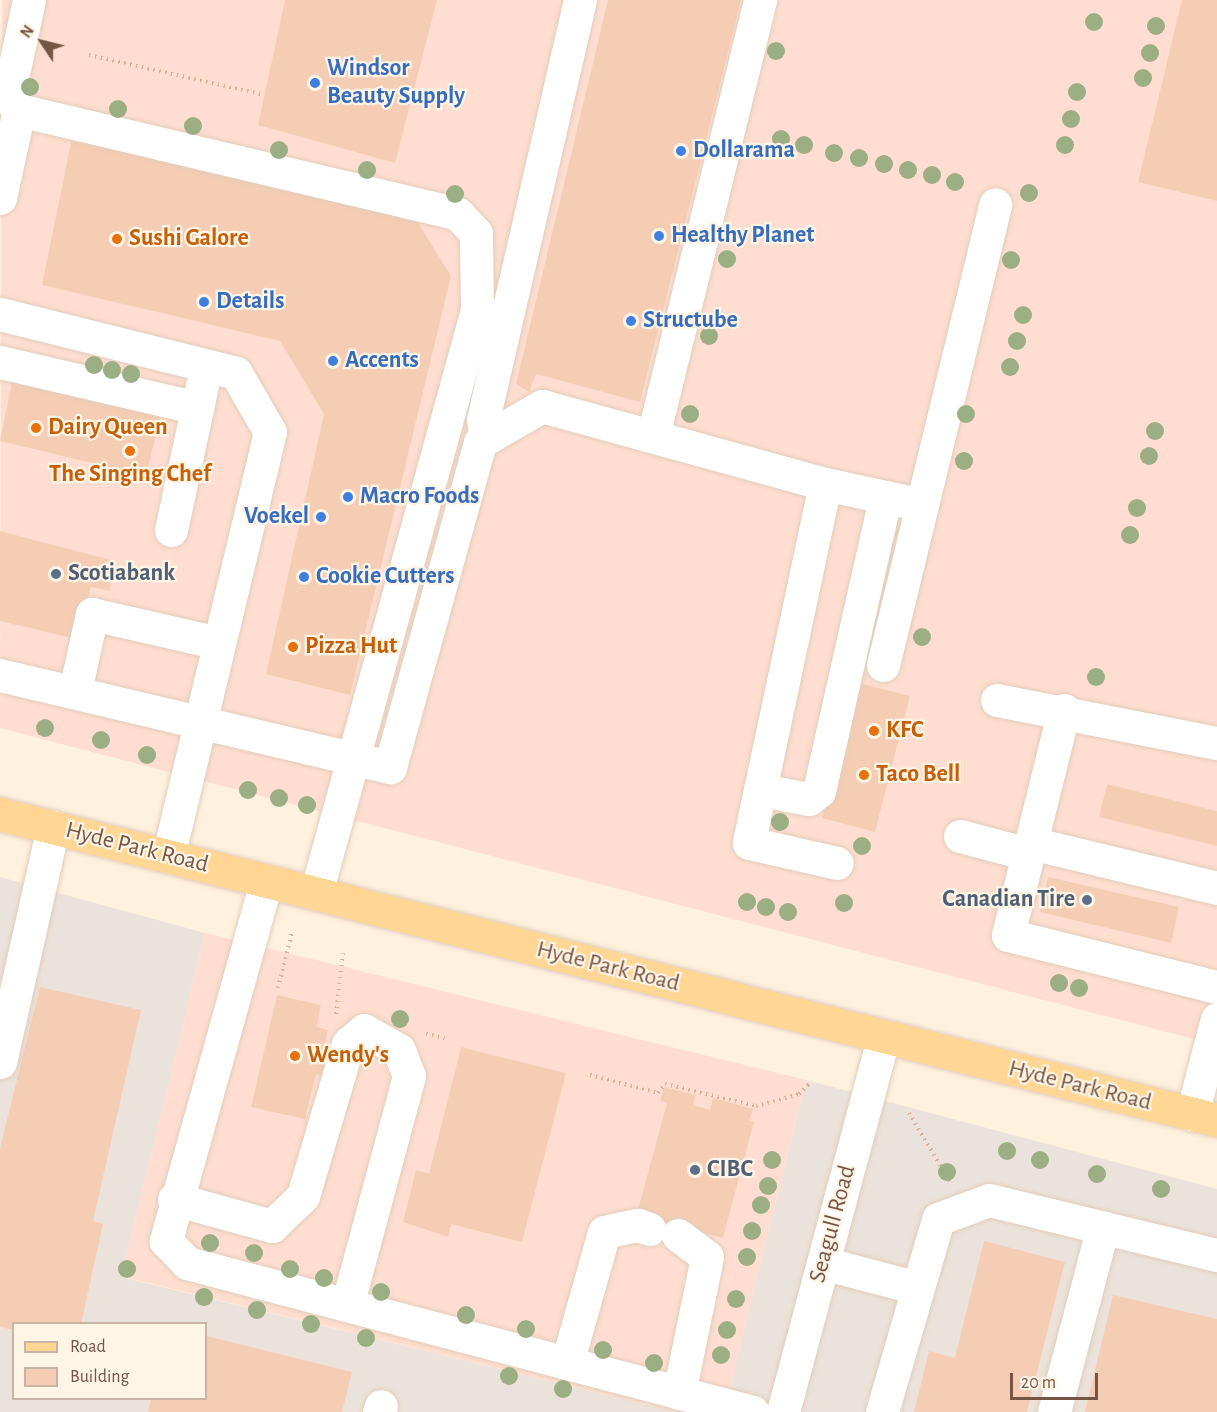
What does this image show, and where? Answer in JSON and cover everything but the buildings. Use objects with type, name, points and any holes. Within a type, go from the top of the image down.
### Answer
[{"type":"main road","name":"Hyde Park Road","points":[[0,814],[1204,1117]]},
{"type":"street","points":[[29,0],[8,97],[19,111],[459,214],[476,233],[477,310],[316,893]]},
{"type":"street","points":[[487,438],[483,420],[580,0]]},
{"type":"street","points":[[653,436],[760,0]]},
{"type":"street","points":[[0,198],[19,111]]},
{"type":"street","points":[[883,666],[995,204]]},
{"type":"street","points":[[0,314],[236,373],[270,432],[168,856]]},
{"type":"street","points":[[0,362],[197,408]]},
{"type":"street","points":[[171,530],[206,367]]},
{"type":"street","points":[[0,675],[201,720],[390,767],[480,442],[542,406],[825,484],[922,505]]},
{"type":"street","points":[[825,484],[749,843],[837,863]]},
{"type":"street","points":[[760,790],[809,799],[819,791],[885,498]]},
{"type":"street","points":[[75,691],[92,614],[219,644]]},
{"type":"street","points":[[997,700],[1064,710],[1217,743]]},
{"type":"street","points":[[1064,710],[1008,935],[1217,987]]},
{"type":"street","points":[[0,1062],[53,827]]},
{"type":"street","points":[[960,836],[1217,888]]},
{"type":"street","points":[[266,882],[174,1199],[166,1241],[187,1263],[753,1412]]},
{"type":"street","points":[[1204,1117],[1217,1019]]},
{"type":"street","points":[[174,1199],[272,1226],[303,1196],[348,1044],[364,1030],[399,1050],[409,1076],[347,1305]]},
{"type":"street","name":"Seagull Road","points":[[783,1412],[884,1036]]},
{"type":"street","points":[[882,1412],[914,1287],[938,1220],[988,1200],[1217,1255]]},
{"type":"street","points":[[567,1363],[604,1232],[638,1225],[664,1232],[707,1257],[679,1393]]},
{"type":"street","points":[[1054,1412],[1103,1227]]},
{"type":"street","points":[[823,1263],[914,1287]]},
{"type":"path","points":[[89,55],[261,94]]},
{"type":"path","points":[[278,988],[292,932]]},
{"type":"path","points":[[590,1075],[658,1093],[665,1084],[756,1106],[799,1094],[810,1083]]},
{"type":"path","points":[[909,1113],[966,1208]]},
{"type":"shaded area","points":[[2,0],[1217,0],[1217,1045],[0,728]]},
{"type":"shaded area","points":[[0,877],[205,933],[121,1277],[676,1412],[0,1412]]},
{"type":"shaded area","points":[[205,933],[806,1080],[724,1412],[676,1412],[120,1276]]},
{"type":"shaded area","points":[[806,1080],[1217,1189],[1217,1412],[724,1412]]},
{"type":"place","name":"Windsor Beauty Supply","points":[[315,83]]},
{"type":"place","name":"Dollarama","points":[[681,151]]},
{"type":"place","name":"Healthy Planet","points":[[659,236]]},
{"type":"place","name":"Sushi Galore","points":[[117,239]]},
{"type":"place","name":"Details","points":[[204,302]]},
{"type":"place","name":"Structube","points":[[631,321]]},
{"type":"place","name":"Accents","points":[[333,361]]},
{"type":"place","name":"Dairy Queen","points":[[36,428]]},
{"type":"place","name":"The Singing Chef","points":[[130,451]]},
{"type":"place","name":"Macro Foods","points":[[348,497]]},
{"type":"place","name":"Voekel","points":[[321,517]]},
{"type":"place","name":"Scotiabank","points":[[56,574]]},
{"type":"place","name":"Cookie Cutters","points":[[304,577]]},
{"type":"place","name":"Pizza Hut","points":[[293,647]]},
{"type":"place","name":"KFC","points":[[874,731]]},
{"type":"place","name":"Taco Bell","points":[[864,775]]},
{"type":"place","name":"Canadian Tire","points":[[1087,900]]},
{"type":"place","name":"Wendy's","points":[[295,1056]]},
{"type":"place","name":"CIBC","points":[[695,1170]]}]
